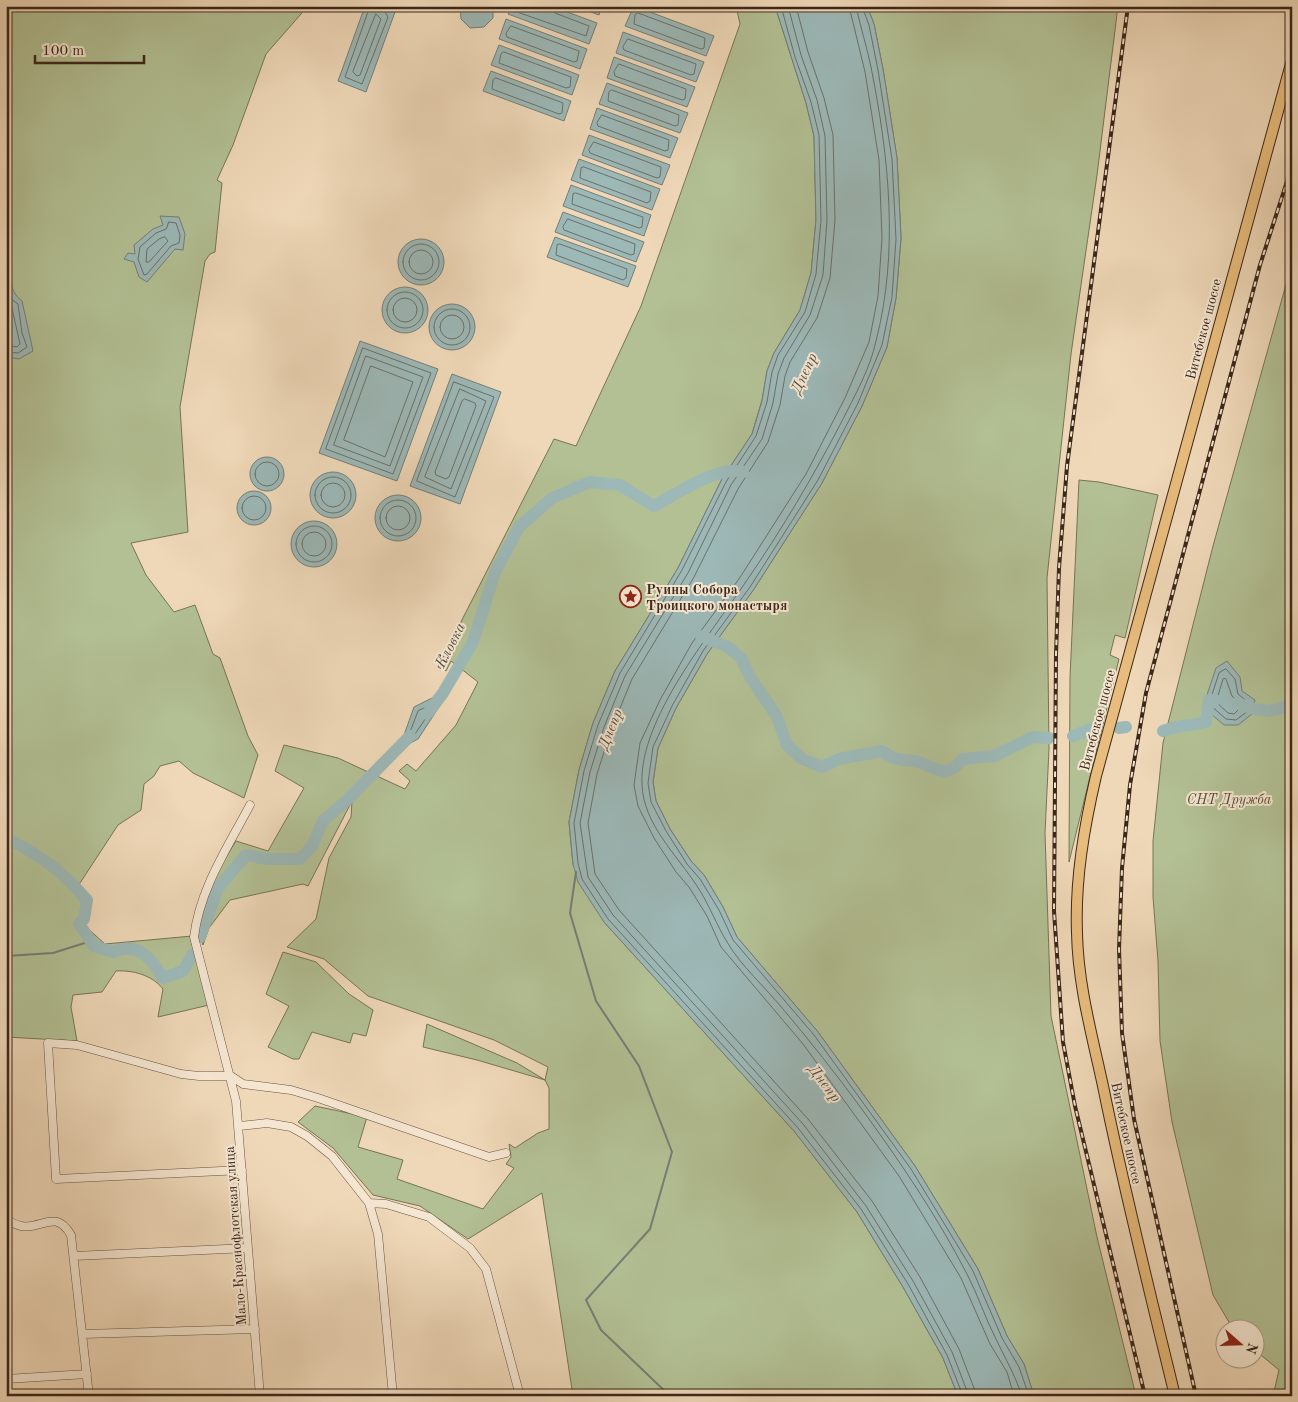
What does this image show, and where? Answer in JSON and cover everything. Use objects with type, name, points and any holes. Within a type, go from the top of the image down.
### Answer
[{"type":"main road","name":"Витебское шоссе","points":[[1175,1396],[1122,1177],[1080,975],[1077,934],[1078,868],[1083,835],[1099,766],[1292,60]]},
{"type":"street","name":"Мало-Краснофлотская улица","points":[[250,805],[208,884],[197,917],[194,937],[231,1076],[240,1126],[260,1396]]},
{"type":"street","points":[[242,1170],[56,1179],[48,1043],[77,1045],[181,1074],[231,1076],[243,1084],[291,1090],[489,1157],[506,1153]]},
{"type":"street","points":[[240,1126],[267,1123],[290,1127],[308,1136],[332,1156],[369,1203],[378,1234],[393,1396]]},
{"type":"street","points":[[369,1203],[386,1204],[429,1217],[470,1248],[486,1270],[520,1396]]},
{"type":"street","points":[[6,1220],[22,1227],[45,1222],[57,1222],[66,1226],[71,1236],[89,1396]]},
{"type":"street","points":[[74,1256],[248,1248]]},
{"type":"street","points":[[83,1334],[255,1329]]},
{"type":"street","points":[[6,1379],[87,1374]]},
{"type":"green space","points":[[6,6],[308,6],[266,54],[233,145],[217,180],[222,183],[215,252],[210,254],[205,261],[180,407],[188,532],[131,543],[146,575],[174,612],[195,605],[213,654],[220,658],[248,736],[258,755],[244,798],[193,773],[179,761],[160,766],[154,776],[144,784],[141,810],[118,825],[78,886],[89,900],[89,914],[85,926],[105,944],[192,936],[209,1005],[158,1017],[163,989],[159,984],[142,974],[116,971],[102,992],[73,995],[71,1007],[77,1041],[6,1037]]},
{"type":"green space","points":[[736,6],[775,6],[806,103],[814,136],[816,220],[811,273],[800,310],[774,353],[767,371],[762,400],[752,434],[722,479],[678,568],[615,671],[593,723],[579,770],[569,822],[573,864],[604,922],[794,1131],[857,1212],[903,1287],[943,1358],[958,1396],[573,1396],[542,1193],[468,1239],[420,1206],[373,1195],[333,1148],[298,1122],[315,1106],[367,1117],[358,1147],[403,1160],[397,1179],[483,1209],[514,1168],[506,1164],[511,1157],[509,1144],[515,1148],[538,1133],[549,1129],[549,1088],[545,1080],[548,1067],[494,1040],[368,996],[324,959],[287,947],[316,919],[329,858],[351,817],[352,801],[308,886],[303,884],[230,900],[209,928],[203,945],[198,931],[214,876],[236,841],[268,851],[304,788],[275,771],[284,745],[338,758],[405,789],[410,781],[399,771],[407,764],[416,771],[456,725],[478,682],[451,661],[446,671],[438,667],[554,439],[576,446],[641,306],[740,24]]},
{"type":"green space","points":[[867,6],[1118,6],[1097,175],[1071,354],[1047,578],[1049,749],[1045,833],[1051,1016],[1097,1237],[1136,1396],[1034,1396],[1024,1364],[1007,1336],[978,1269],[915,1166],[818,1032],[737,937],[723,907],[704,875],[691,861],[670,829],[656,801],[653,782],[658,748],[676,708],[707,654],[754,589],[822,483],[862,406],[887,347],[896,298],[901,238],[897,158],[883,69],[874,24]]},
{"type":"green space","name":"СНТ Дружба","points":[[1292,263],[1292,1396],[1273,1396],[1279,1370],[1266,1359],[1266,1320],[1228,1320],[1213,1295],[1172,1122],[1160,1041],[1158,961],[1153,897],[1153,841],[1163,743],[1213,546]]},
{"type":"green space","points":[[1079,480],[1099,482],[1158,495],[1125,638],[1115,635],[1110,655],[1119,659],[1069,862],[1070,677]]},
{"type":"green space","points":[[283,952],[316,962],[349,994],[373,1010],[366,1036],[353,1033],[350,1043],[312,1032],[299,1059],[293,1059],[268,1047],[289,1006],[266,994]]},
{"type":"green space","points":[[427,1024],[517,1063],[545,1080],[477,1060],[423,1047]]},
{"type":"water","points":[[365,6],[381,6],[395,12],[366,92],[338,81]]},
{"type":"water","points":[[460,6],[493,6],[493,18],[484,27],[470,28],[461,19]]},
{"type":"water","points":[[511,6],[551,6],[597,23],[589,44],[508,14]]},
{"type":"water","points":[[575,6],[602,6],[599,15]]},
{"type":"water","points":[[634,6],[714,36],[706,56],[625,26]]},
{"type":"water","name":"Днепр","points":[[775,6],[867,6],[874,24],[883,69],[897,158],[901,238],[896,298],[887,347],[862,406],[822,483],[754,589],[707,654],[676,708],[658,748],[653,782],[656,801],[670,829],[691,861],[704,875],[723,907],[737,937],[818,1032],[915,1166],[978,1269],[1007,1336],[1024,1364],[1034,1396],[958,1396],[943,1358],[903,1287],[857,1212],[794,1131],[604,922],[578,882],[573,864],[569,822],[579,770],[593,723],[615,671],[678,568],[722,479],[752,434],[762,401],[767,371],[774,353],[800,310],[811,273],[816,220],[814,136],[806,103]]},
{"type":"water","points":[[506,19],[587,49],[580,69],[499,39]]},
{"type":"water","points":[[623,32],[704,62],[696,82],[616,53]]},
{"type":"water","points":[[499,45],[579,75],[572,95],[491,65]]},
{"type":"water","points":[[614,57],[695,87],[687,107],[607,78]]},
{"type":"water","points":[[491,71],[571,101],[564,121],[483,91]]},
{"type":"water","points":[[607,83],[688,113],[680,133],[599,104]]},
{"type":"water","points":[[597,108],[678,138],[670,158],[590,129]]},
{"type":"water","points":[[589,135],[670,165],[662,185],[582,155]]},
{"type":"water","points":[[579,159],[660,189],[652,210],[571,180]]},
{"type":"water","points":[[571,185],[651,215],[644,236],[563,206]]},
{"type":"water","points":[[563,212],[644,242],[636,262],[555,232]]},
{"type":"water","points":[[160,216],[179,217],[185,234],[183,250],[175,249],[147,282],[139,277],[134,262],[124,259],[128,253],[135,254],[134,245],[153,229],[163,225]]},
{"type":"water","points":[[555,237],[636,266],[628,287],[547,257]]},
{"type":"water","points":[[416,239],[426,239],[440,249],[444,262],[440,275],[434,281],[426,285],[416,285],[402,275],[398,267],[398,257],[408,243]]},
{"type":"water","points":[[6,264],[15,293],[22,301],[33,351],[19,359],[6,357]]},
{"type":"water","points":[[400,287],[410,287],[424,297],[428,310],[424,323],[418,329],[410,333],[400,333],[386,323],[382,315],[382,305],[392,291]]},
{"type":"water","points":[[447,304],[457,304],[471,314],[475,327],[471,340],[465,346],[457,350],[447,350],[433,340],[429,332],[429,322],[439,308]]},
{"type":"water","points":[[360,341],[438,369],[397,481],[319,453]]},
{"type":"water","points":[[452,374],[501,392],[460,504],[410,486]]},
{"type":"water","points":[[267,457],[274,458],[279,462],[283,467],[283,481],[279,486],[274,490],[267,491],[260,490],[255,486],[251,481],[250,474],[251,467],[255,462],[260,458]]},
{"type":"water","points":[[328,472],[338,472],[352,482],[356,495],[352,508],[346,514],[338,518],[328,518],[314,508],[310,500],[310,490],[320,476]]},
{"type":"water","points":[[254,491],[261,492],[266,496],[270,501],[270,515],[266,520],[261,524],[254,525],[247,524],[242,520],[238,515],[237,508],[238,501],[242,496],[247,492]]},
{"type":"water","points":[[393,495],[403,495],[417,505],[421,518],[417,531],[411,537],[403,541],[393,541],[379,531],[375,523],[375,513],[385,499]]},
{"type":"water","points":[[309,521],[319,521],[333,531],[337,544],[333,557],[327,563],[319,567],[309,567],[295,557],[291,549],[291,539],[301,525]]},
{"type":"water","points":[[1227,661],[1240,677],[1242,691],[1255,700],[1252,714],[1238,725],[1224,725],[1203,707],[1216,668]]},
{"type":"water","points":[[434,697],[439,707],[418,739],[399,749],[414,707]]},
{"type":"waterway","name":"Кловка","points":[[427,714],[443,693],[473,642],[495,572],[519,527],[552,498],[590,482],[620,485],[654,506],[710,476],[722,472],[743,472]]},
{"type":"waterway","points":[[701,636],[728,647],[741,658],[750,677],[777,717],[787,745],[802,759],[822,767],[839,759],[882,751],[894,758],[922,763],[944,771],[950,770],[963,759],[994,756],[1033,737],[1049,738]]},
{"type":"waterway","points":[[1163,731],[1206,722],[1209,700],[1215,700]]},
{"type":"waterway","points":[[1237,703],[1254,709],[1270,711],[1292,705]]},
{"type":"waterway","points":[[1119,728],[1126,727]]},
{"type":"waterway","points":[[1073,736],[1093,728]]},
{"type":"waterway","name":"Кловка","points":[[200,937],[218,888],[246,855],[267,859],[300,859],[312,846],[323,821],[347,800],[410,736]]},
{"type":"waterway","name":"Кловка","points":[[6,838],[50,865],[87,900],[84,919],[79,924],[94,946],[113,952],[122,949],[137,950],[154,964],[163,978],[183,971],[193,954]]},
{"type":"waterway","points":[[576,872],[570,913],[596,1001],[639,1066],[672,1152],[650,1229],[586,1300],[601,1330],[670,1396]]},
{"type":"waterway","points":[[6,956],[53,953],[91,941]]},
{"type":"railway","points":[[1128,6],[1067,466],[1059,568],[1056,654],[1054,911],[1063,1042],[1075,1106],[1145,1396]]},
{"type":"railway","points":[[1196,1396],[1134,1119],[1122,1033],[1119,949],[1122,868],[1130,785],[1146,693],[1260,265],[1292,166]]},
{"type":"place","name":"Руины Собора Троицкого монастыря","points":[[630,597]]}]
